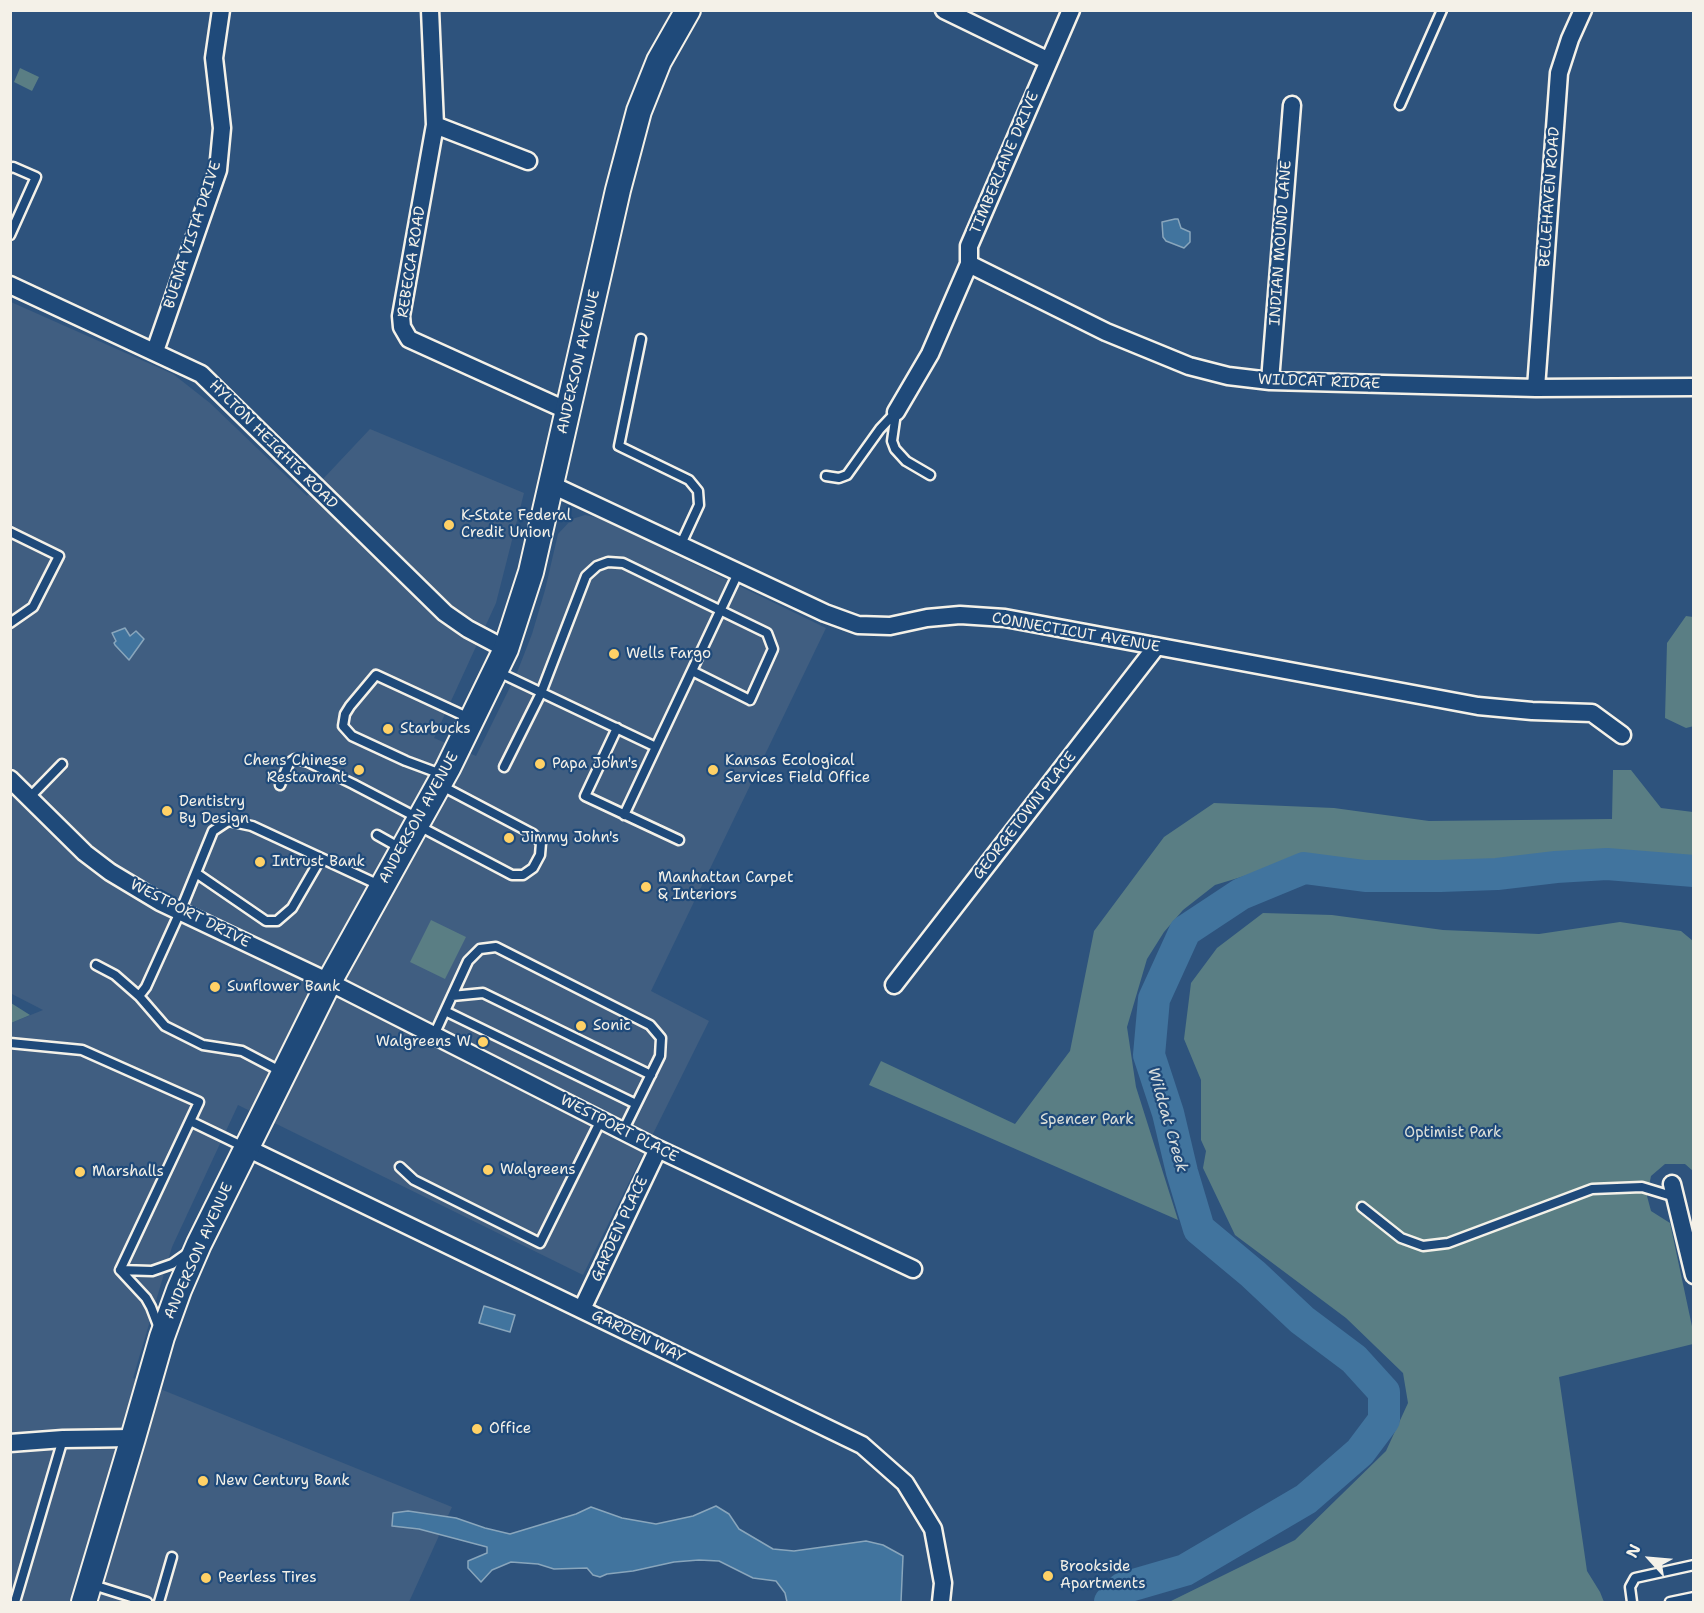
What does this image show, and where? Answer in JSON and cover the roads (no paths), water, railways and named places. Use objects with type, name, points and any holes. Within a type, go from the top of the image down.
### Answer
[{"type":"main road","name":"ANDERSON AVENUE","points":[[87,1593],[162,1337],[199,1244],[329,982],[441,780],[506,649],[531,572],[618,190],[639,111],[660,61],[688,10]]},
{"type":"street","name":"BUENA VISTA DRIVE","points":[[154,351],[218,170],[222,128],[214,57],[221,10]]},
{"type":"street","name":"REBECCA ROAD","points":[[430,10],[435,125],[401,316],[402,327],[409,339],[568,411]]},
{"type":"street","points":[[944,10],[1049,61]]},
{"type":"street","name":"TIMBERLANE DRIVE","points":[[896,412],[930,354],[969,264],[969,246],[1071,10]]},
{"type":"street","name":"BELLEHAVEN ROAD","points":[[1536,388],[1559,73],[1570,39],[1584,10]]},
{"type":"street","name":"INDIAN MOUND LANE","points":[[1270,381],[1292,105]]},
{"type":"street","points":[[435,125],[528,161]]},
{"type":"street","name":"WILDCAT RIDGE","points":[[969,264],[1106,332],[1189,366],[1228,376],[1270,381],[1536,388],[1694,387]]},
{"type":"street","name":"HYLTON HEIGHTS ROAD","points":[[10,285],[201,374],[444,613],[506,649]]},
{"type":"street","name":"CONNECTICUT AVENUE","points":[[550,484],[825,613],[858,625],[890,626],[927,618],[960,615],[1005,618],[1478,706],[1592,713],[1622,735]]},
{"type":"street","name":"GEORGETOWN PLACE","points":[[894,985],[1156,647]]},
{"type":"street","name":"WESTPORT DRIVE","points":[[10,779],[85,853],[110,872],[159,902],[329,982]]},
{"type":"street","name":"WESTPORT PLACE","points":[[329,982],[658,1149],[913,1269]]},
{"type":"street","name":"GARDEN WAY","points":[[247,1148],[862,1445],[905,1483],[933,1529],[943,1583],[941,1602]]},
{"type":"street","name":"GARDEN PLACE","points":[[582,1309],[658,1149]]},
{"type":"street","points":[[1674,1190],[1694,1275]]},
{"type":"street","points":[[10,1443],[63,1439],[134,1438]]},
{"type":"lane","points":[[1400,105],[1442,10]]},
{"type":"lane","points":[[10,168],[36,177],[10,235]]},
{"type":"lane","points":[[641,339],[619,446],[689,480],[698,491],[699,505],[681,544]]},
{"type":"lane","points":[[826,476],[839,478],[847,475],[880,429],[896,412]]},
{"type":"lane","points":[[896,412],[891,441],[895,449],[906,461],[930,476]]},
{"type":"lane","points":[[10,532],[59,556],[33,607],[10,623]]},
{"type":"lane","points":[[504,767],[541,693],[586,576],[597,566],[608,562],[623,563],[767,633],[773,649],[750,700],[692,671]]},
{"type":"lane","points":[[624,815],[739,571]]},
{"type":"lane","points":[[496,671],[656,747]]},
{"type":"lane","points":[[280,785],[290,763],[295,759],[308,762],[353,784],[512,874],[523,874],[533,868],[540,855],[541,843],[533,834],[406,760],[352,736],[343,726],[345,714],[350,706],[376,675],[472,719]]},
{"type":"lane","points":[[617,728],[585,796],[679,840]]},
{"type":"lane","points":[[29,798],[62,764]]},
{"type":"lane","points":[[139,996],[146,987],[180,912],[213,831],[228,821],[252,826],[382,886]]},
{"type":"lane","points":[[377,835],[403,849]]},
{"type":"lane","points":[[196,873],[266,921],[277,921],[292,908],[321,858]]},
{"type":"lane","points":[[434,1035],[468,960],[480,949],[496,947],[650,1025],[660,1038],[660,1056],[623,1131]]},
{"type":"lane","points":[[96,965],[115,975],[139,996],[165,1026],[203,1045],[242,1051],[284,1073]]},
{"type":"lane","points":[[452,996],[483,993],[651,1074]]},
{"type":"lane","points":[[445,1011],[636,1104]]},
{"type":"lane","points":[[10,1043],[82,1050],[199,1102],[120,1270]]},
{"type":"lane","points":[[400,1167],[414,1180],[540,1243],[601,1120]]},
{"type":"lane","points":[[190,1121],[247,1148]]},
{"type":"lane","points":[[1362,1207],[1401,1238],[1423,1246],[1448,1243],[1592,1189],[1642,1187],[1674,1190]]},
{"type":"lane","points":[[120,1270],[152,1271],[172,1264],[199,1244]]},
{"type":"lane","points":[[120,1270],[141,1291],[151,1307],[162,1337]]},
{"type":"lane","points":[[15,1602],[63,1439]]},
{"type":"lane","points":[[159,1602],[172,1557]]},
{"type":"lane","points":[[1632,1602],[1630,1587],[1635,1578],[1694,1565]]},
{"type":"lane","points":[[87,1593],[147,1602]]},
{"type":"lane","points":[[1670,1602],[1694,1597]]},
{"type":"waterway","name":"Wildcat Creek","points":[[1110,1602],[1123,1588],[1185,1570],[1306,1499],[1360,1452],[1384,1420],[1384,1392],[1354,1359],[1302,1320],[1253,1274],[1199,1229],[1168,1113],[1149,1055],[1154,999],[1185,931],[1241,894],[1304,868],[1365,876],[1497,874],[1607,864],[1694,871]]},
{"type":"place","name":"K-State Federal Credit Union","points":[[449,525]]},
{"type":"place","name":"Wells Fargo","points":[[614,654]]},
{"type":"place","name":"Starbucks","points":[[388,729]]},
{"type":"place","name":"Papa John's","points":[[540,764]]},
{"type":"place","name":"Chens Chinese Restaurant","points":[[359,770]]},
{"type":"place","name":"Kansas Ecological Services Field Office","points":[[713,770]]},
{"type":"place","name":"Dentistry By Design","points":[[167,811]]},
{"type":"place","name":"Jimmy John's","points":[[509,838]]},
{"type":"place","name":"Intrust Bank","points":[[260,862]]},
{"type":"place","name":"Manhattan Carpet & Interiors","points":[[646,887]]},
{"type":"place","name":"Sunflower Bank","points":[[215,987]]},
{"type":"place","name":"Sonic","points":[[581,1026]]},
{"type":"place","name":"Walgreens W","points":[[483,1042]]},
{"type":"place","name":"Walgreens","points":[[488,1170]]},
{"type":"place","name":"Marshalls","points":[[80,1172]]},
{"type":"place","name":"Office","points":[[477,1429]]},
{"type":"place","name":"New Century Bank","points":[[203,1481]]},
{"type":"place","name":"Brookside Apartments","points":[[1048,1576]]},
{"type":"place","name":"Peerless Tires","points":[[206,1578]]},
{"type":"park label","name":"Spencer Park","points":[[1087,1120]]},
{"type":"park label","name":"Optimist Park","points":[[1453,1133]]}]
